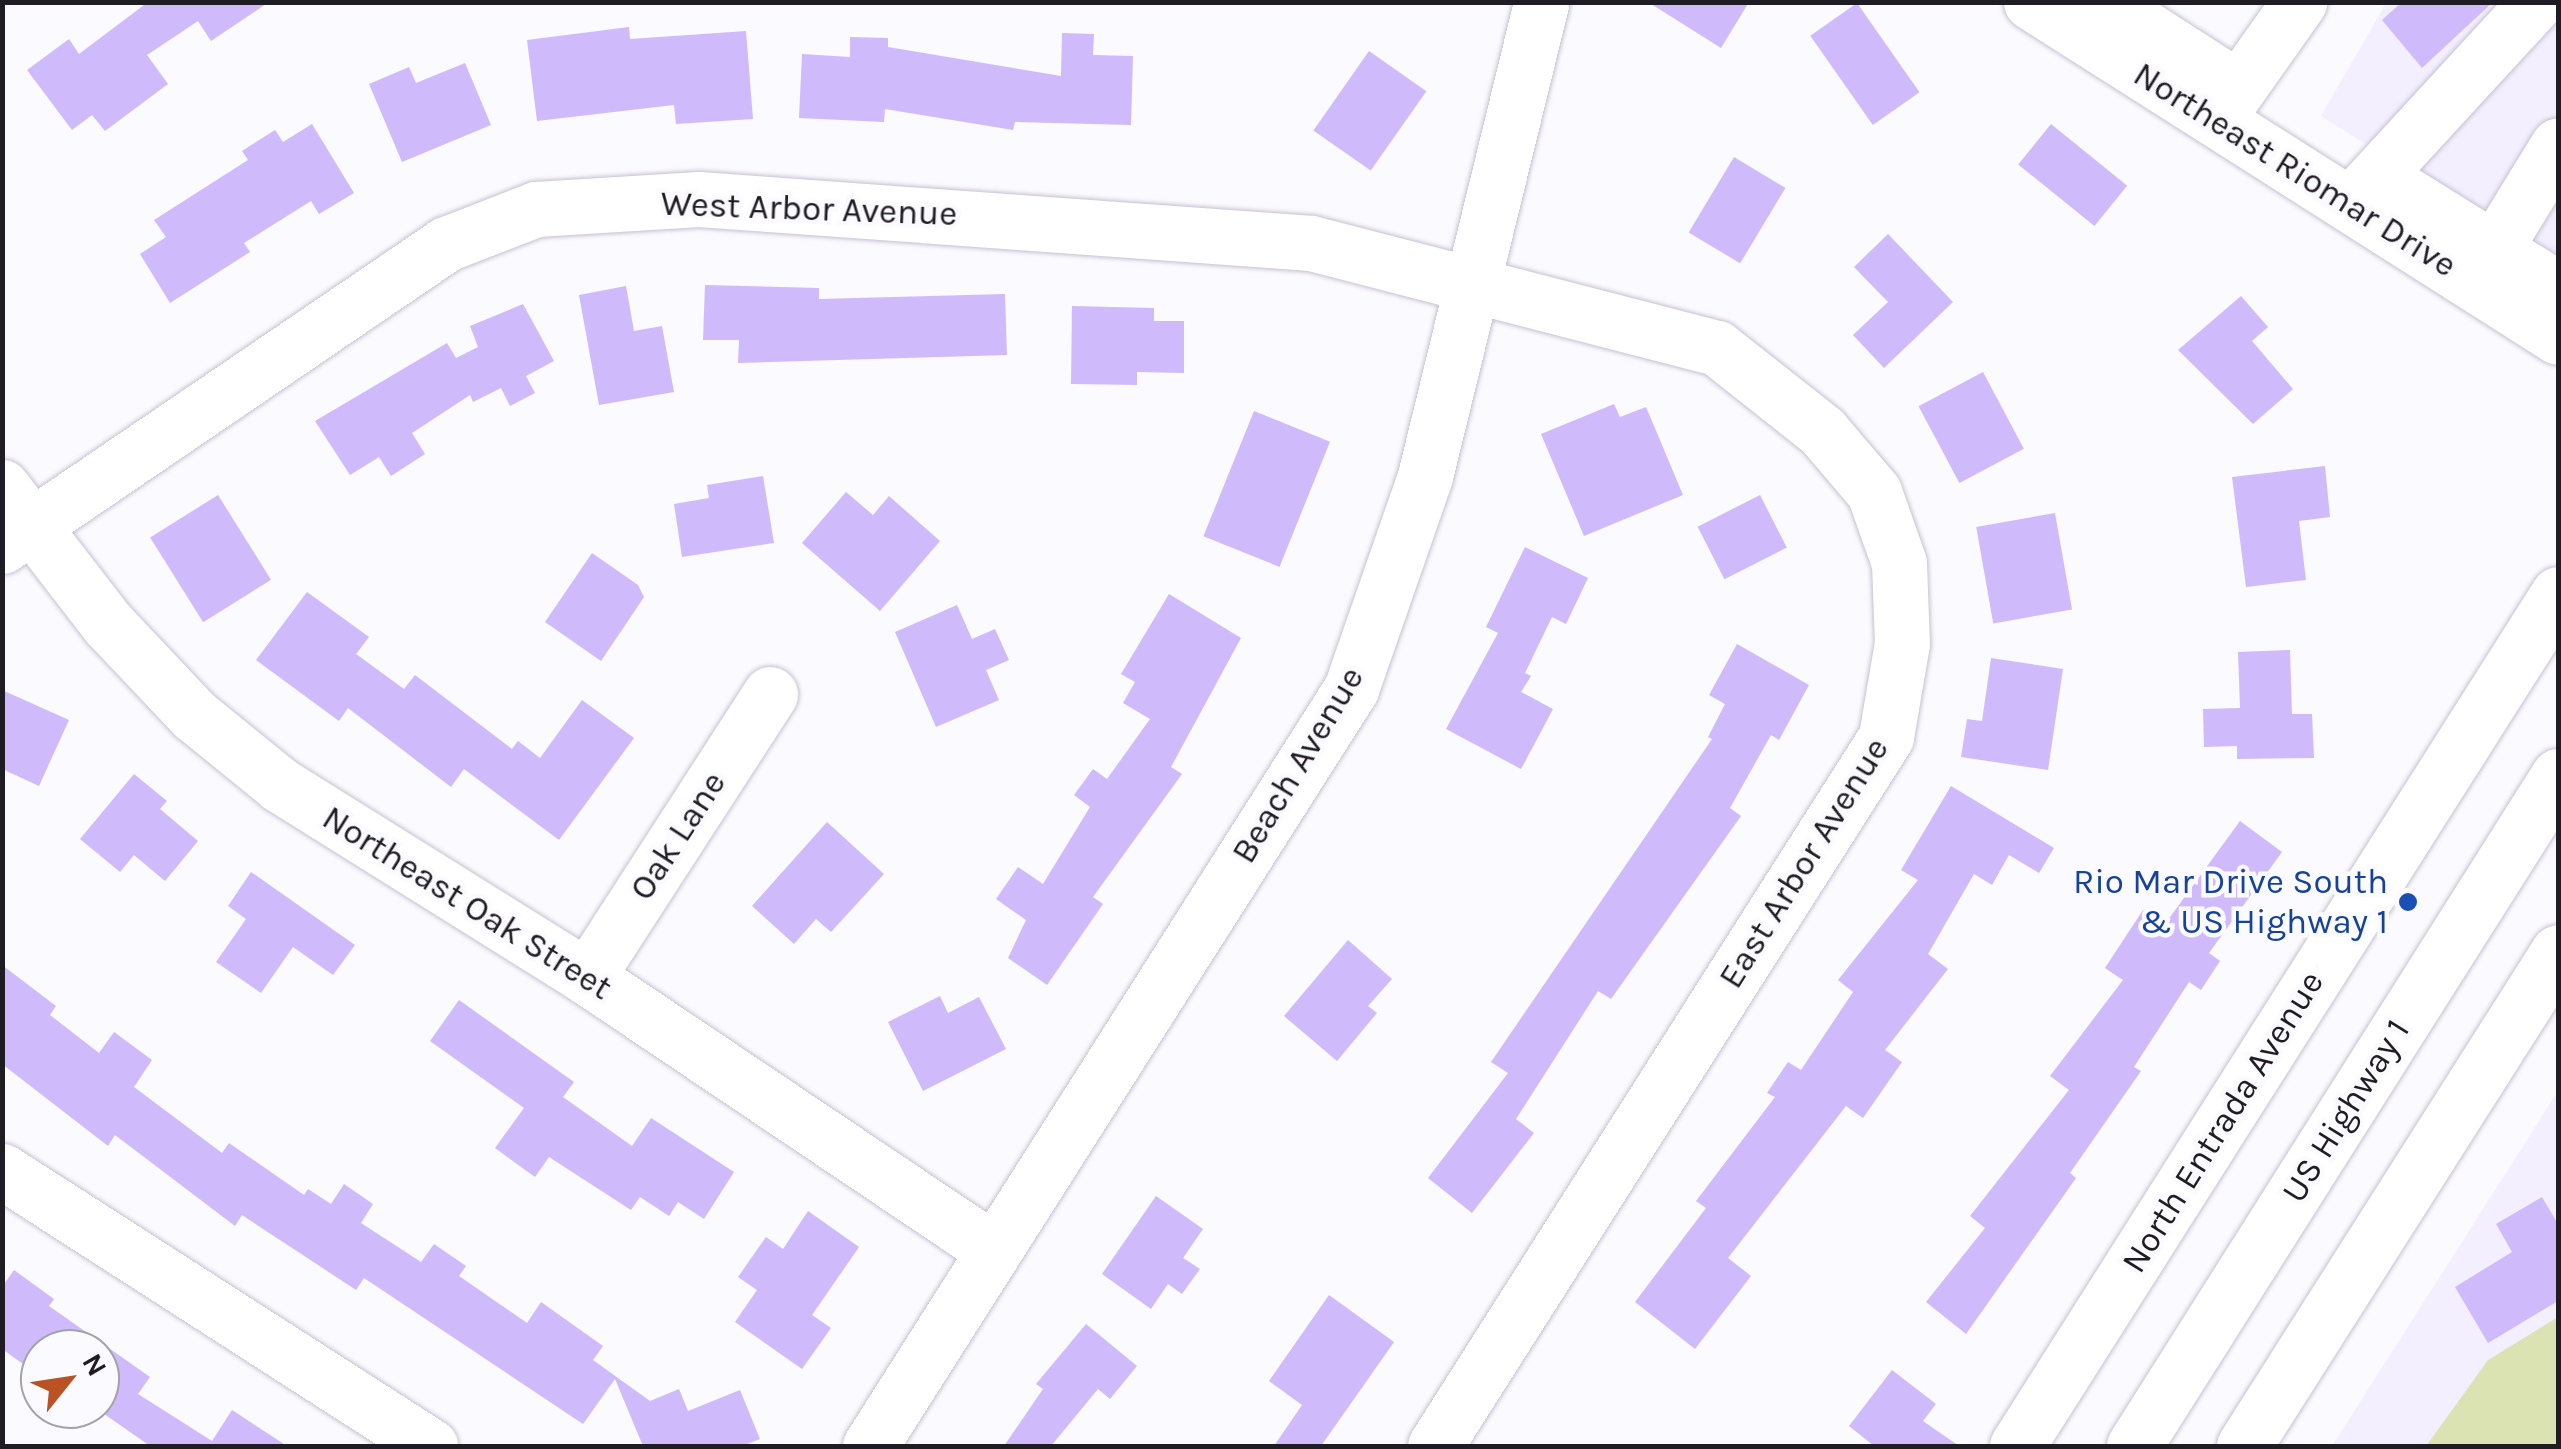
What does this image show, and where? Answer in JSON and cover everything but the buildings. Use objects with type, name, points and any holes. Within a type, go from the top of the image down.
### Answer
[{"type":"street","name":"Beach Avenue","points":[[870,1446],[1351,689],[1425,476],[1541,2]]},
{"type":"street","name":"Northeast Riomar Drive","points":[[2031,2],[2228,102],[2483,265],[2558,337]]},
{"type":"street","name":"Northeast Riomar Drive","points":[[2105,2],[2228,102]]},
{"type":"street","points":[[2228,102],[2299,2]]},
{"type":"street","points":[[2362,188],[2536,2]]},
{"type":"street","points":[[2483,265],[2558,144]]},
{"type":"street","name":"West Arbor Avenue","points":[[12,519],[446,244],[536,209],[699,199],[1106,225],[1310,243],[1469,284]]},
{"type":"street","name":"Northeast Riomar Drive","points":[[2483,265],[2558,289]]},
{"type":"street","name":"East Arbor Avenue","points":[[1436,1446],[1886,737],[1902,643],[1899,562],[1874,492],[1822,431],[1717,348],[1469,284]]},
{"type":"street","name":"Northeast Oak Street","points":[[12,519],[194,715],[280,785],[586,977],[994,1250]]},
{"type":"street","name":"North Entrada Avenue","points":[[2017,1446],[2558,594]]},
{"type":"street","name":"Oak Lane","points":[[586,977],[770,694]]},
{"type":"street","name":"US Highway 1","points":[[2134,1446],[2558,776]]},
{"type":"street","points":[[2244,1446],[2558,952]]},
{"type":"street","points":[[2,1172],[430,1446]]},
{"type":"shaded area","points":[[2386,3],[2558,3],[2558,264],[2321,116]]},
{"type":"shaded area","points":[[2558,1091],[2558,1317],[2488,1360],[2426,1446],[2332,1446]]},
{"type":"green space","points":[[2558,1317],[2558,1446],[2426,1446],[2488,1360]]},
{"type":"place","name":"Rio Mar Drive South & US Highway 1","points":[[2408,902]]}]
